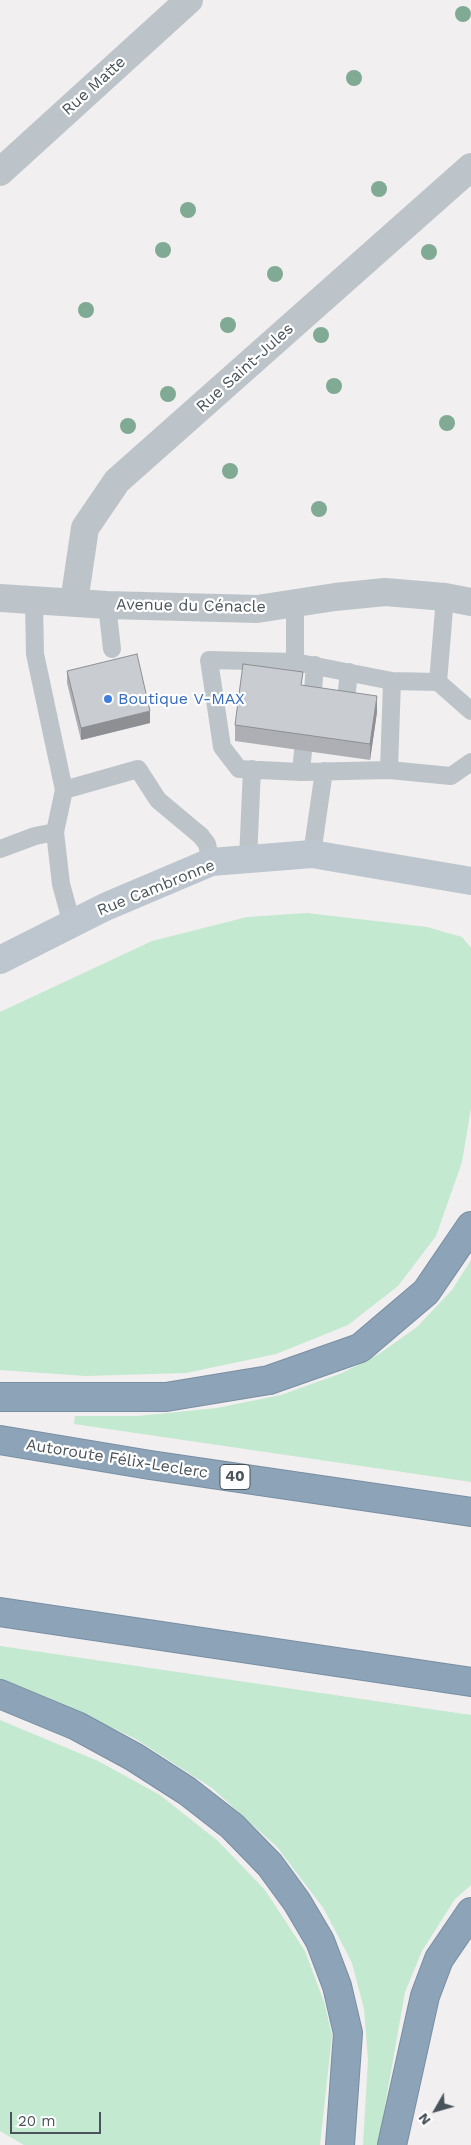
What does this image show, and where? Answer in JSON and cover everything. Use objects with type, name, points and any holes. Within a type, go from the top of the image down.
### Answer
[{"type":"highway","points":[[0,1397],[166,1396],[269,1380],[360,1348],[426,1292],[471,1226]]},
{"type":"highway","name":"Autoroute Félix-Leclerc","points":[[0,1440],[150,1465],[471,1512]]},
{"type":"highway","points":[[0,1612],[471,1682]]},
{"type":"highway","points":[[0,1694],[77,1726],[134,1757],[172,1781],[232,1826],[270,1865],[297,1902],[320,1941],[337,1986],[348,2033],[340,2145]]},
{"type":"highway","points":[[392,2145],[425,1996],[439,1960],[471,1912]]},
{"type":"street","name":"Rue Matte","points":[[0,172],[189,0]]},
{"type":"street","name":"Rue Saint-Jules","points":[[74,602],[85,528],[117,481],[471,167]]},
{"type":"street","name":"Avenue du Cénacle","points":[[0,598],[108,605],[257,609],[334,597],[385,592],[445,597],[471,602]]},
{"type":"street","name":"Rue Cambronne","points":[[0,960],[72,924],[211,862],[312,854],[471,881]]},
{"type":"lane","points":[[438,682],[445,597]]},
{"type":"lane","points":[[34,601],[35,654],[64,790],[55,832],[61,884],[72,924]]},
{"type":"lane","points":[[294,662],[296,603]]},
{"type":"lane","points":[[108,605],[112,649]]},
{"type":"lane","points":[[471,711],[438,682],[392,680],[294,662],[209,660],[222,747],[239,769],[301,772],[334,766],[451,776],[471,762]]},
{"type":"lane","points":[[312,702],[315,665]]},
{"type":"lane","points":[[345,708],[349,672]]},
{"type":"lane","points":[[389,770],[392,680]]},
{"type":"lane","points":[[301,772],[303,751]]},
{"type":"lane","points":[[312,854],[334,766]]},
{"type":"lane","points":[[64,790],[138,769],[158,800],[201,836],[206,844],[211,862]]},
{"type":"lane","points":[[248,859],[252,770]]},
{"type":"lane","points":[[0,849],[34,836],[55,832]]},
{"type":"green space","points":[[307,913],[427,927],[462,937],[471,948],[471,1108],[462,1162],[436,1236],[398,1286],[348,1325],[276,1354],[186,1373],[86,1376],[0,1370],[0,1012],[152,941],[247,917]]},
{"type":"green space","points":[[471,1260],[471,1482],[74,1424],[75,1416],[138,1416],[217,1408],[281,1395],[342,1373],[379,1354],[417,1327],[452,1290]]},
{"type":"green space","points":[[0,1646],[471,1715],[471,1885],[455,1899],[422,1951],[405,1992],[378,2145],[363,2145],[368,2060],[364,2009],[352,1963],[324,1909],[277,1847],[212,1788],[134,1738],[46,1697],[0,1680]]},
{"type":"green space","points":[[0,1720],[98,1761],[160,1795],[218,1841],[265,1890],[305,1951],[324,2002],[332,2035],[320,2145],[24,2145],[0,2131]]},
{"type":"building","points":[[137,654],[150,711],[81,728],[67,671]]},
{"type":"building","points":[[243,664],[303,672],[301,685],[377,696],[370,744],[235,725]]},
{"type":"place","name":"Boutique V-MAX","points":[[108,699]]}]
